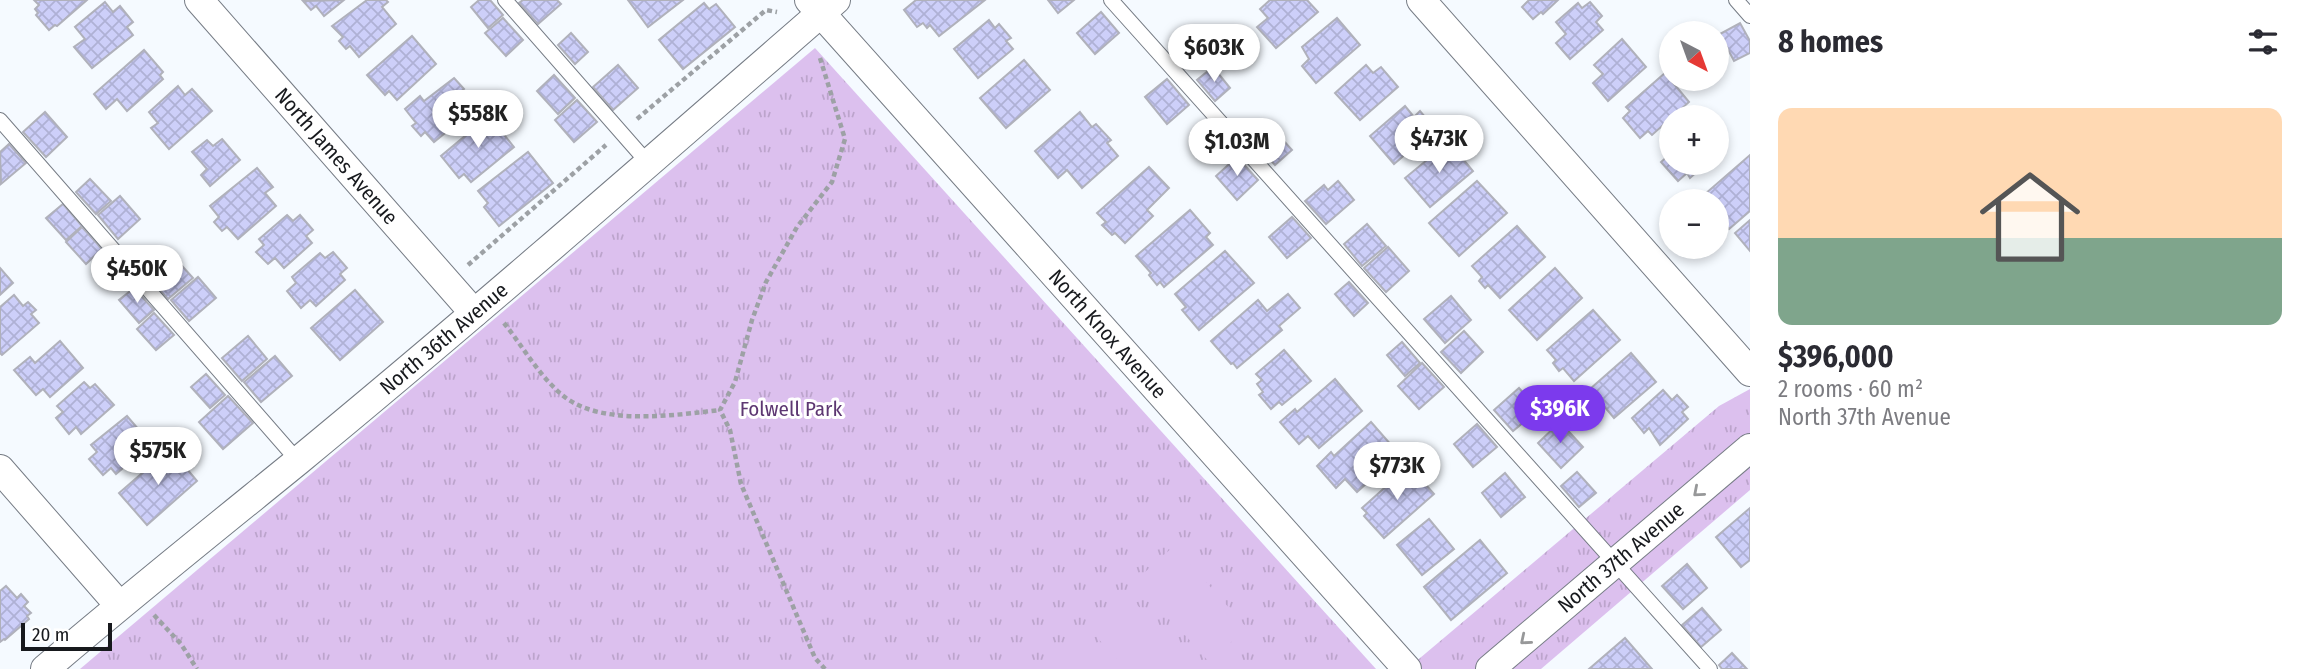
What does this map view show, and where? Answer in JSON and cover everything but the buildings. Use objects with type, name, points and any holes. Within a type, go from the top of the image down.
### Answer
[{"type":"street","name":"North James Avenue","points":[[199,0],[480,308]]},
{"type":"street","points":[[1421,0],[1750,372]]},
{"type":"street","name":"North 36th Avenue","points":[[45,669],[480,308],[648,163],[822,4]]},
{"type":"street","name":"North Knox Avenue","points":[[822,4],[1407,669]]},
{"type":"street","name":"North 37th Avenue","points":[[1490,669],[1750,448]]},
{"type":"street","points":[[0,469],[119,606]]},
{"type":"lane","points":[[505,0],[648,163]]},
{"type":"lane","points":[[1111,0],[1710,669]]},
{"type":"lane","points":[[1736,0],[1750,16]]},
{"type":"lane","points":[[0,120],[298,461]]},
{"type":"path","points":[[720,410],[735,382],[752,320],[766,282],[797,228],[832,182],[845,139],[820,57]]},
{"type":"path","points":[[480,308],[567,399],[599,412],[637,416],[720,410]]},
{"type":"path","points":[[720,410],[730,430],[741,484],[816,658],[825,669]]},
{"type":"path","points":[[151,612],[181,644],[197,669]]},
{"type":"green space","name":"Folwell Park","points":[[815,48],[1376,669],[80,669]]},
{"type":"green space","points":[[1750,389],[1750,490],[1541,669],[1407,669],[1719,406]]},
{"type":"green space","points":[[1174,546],[1247,628],[1209,662],[1136,580]]},
{"type":"green space","points":[[1126,592],[1193,669],[1125,669],[1087,626]]},
{"type":"green space","points":[[1075,637],[1103,669],[1038,669]]}]
